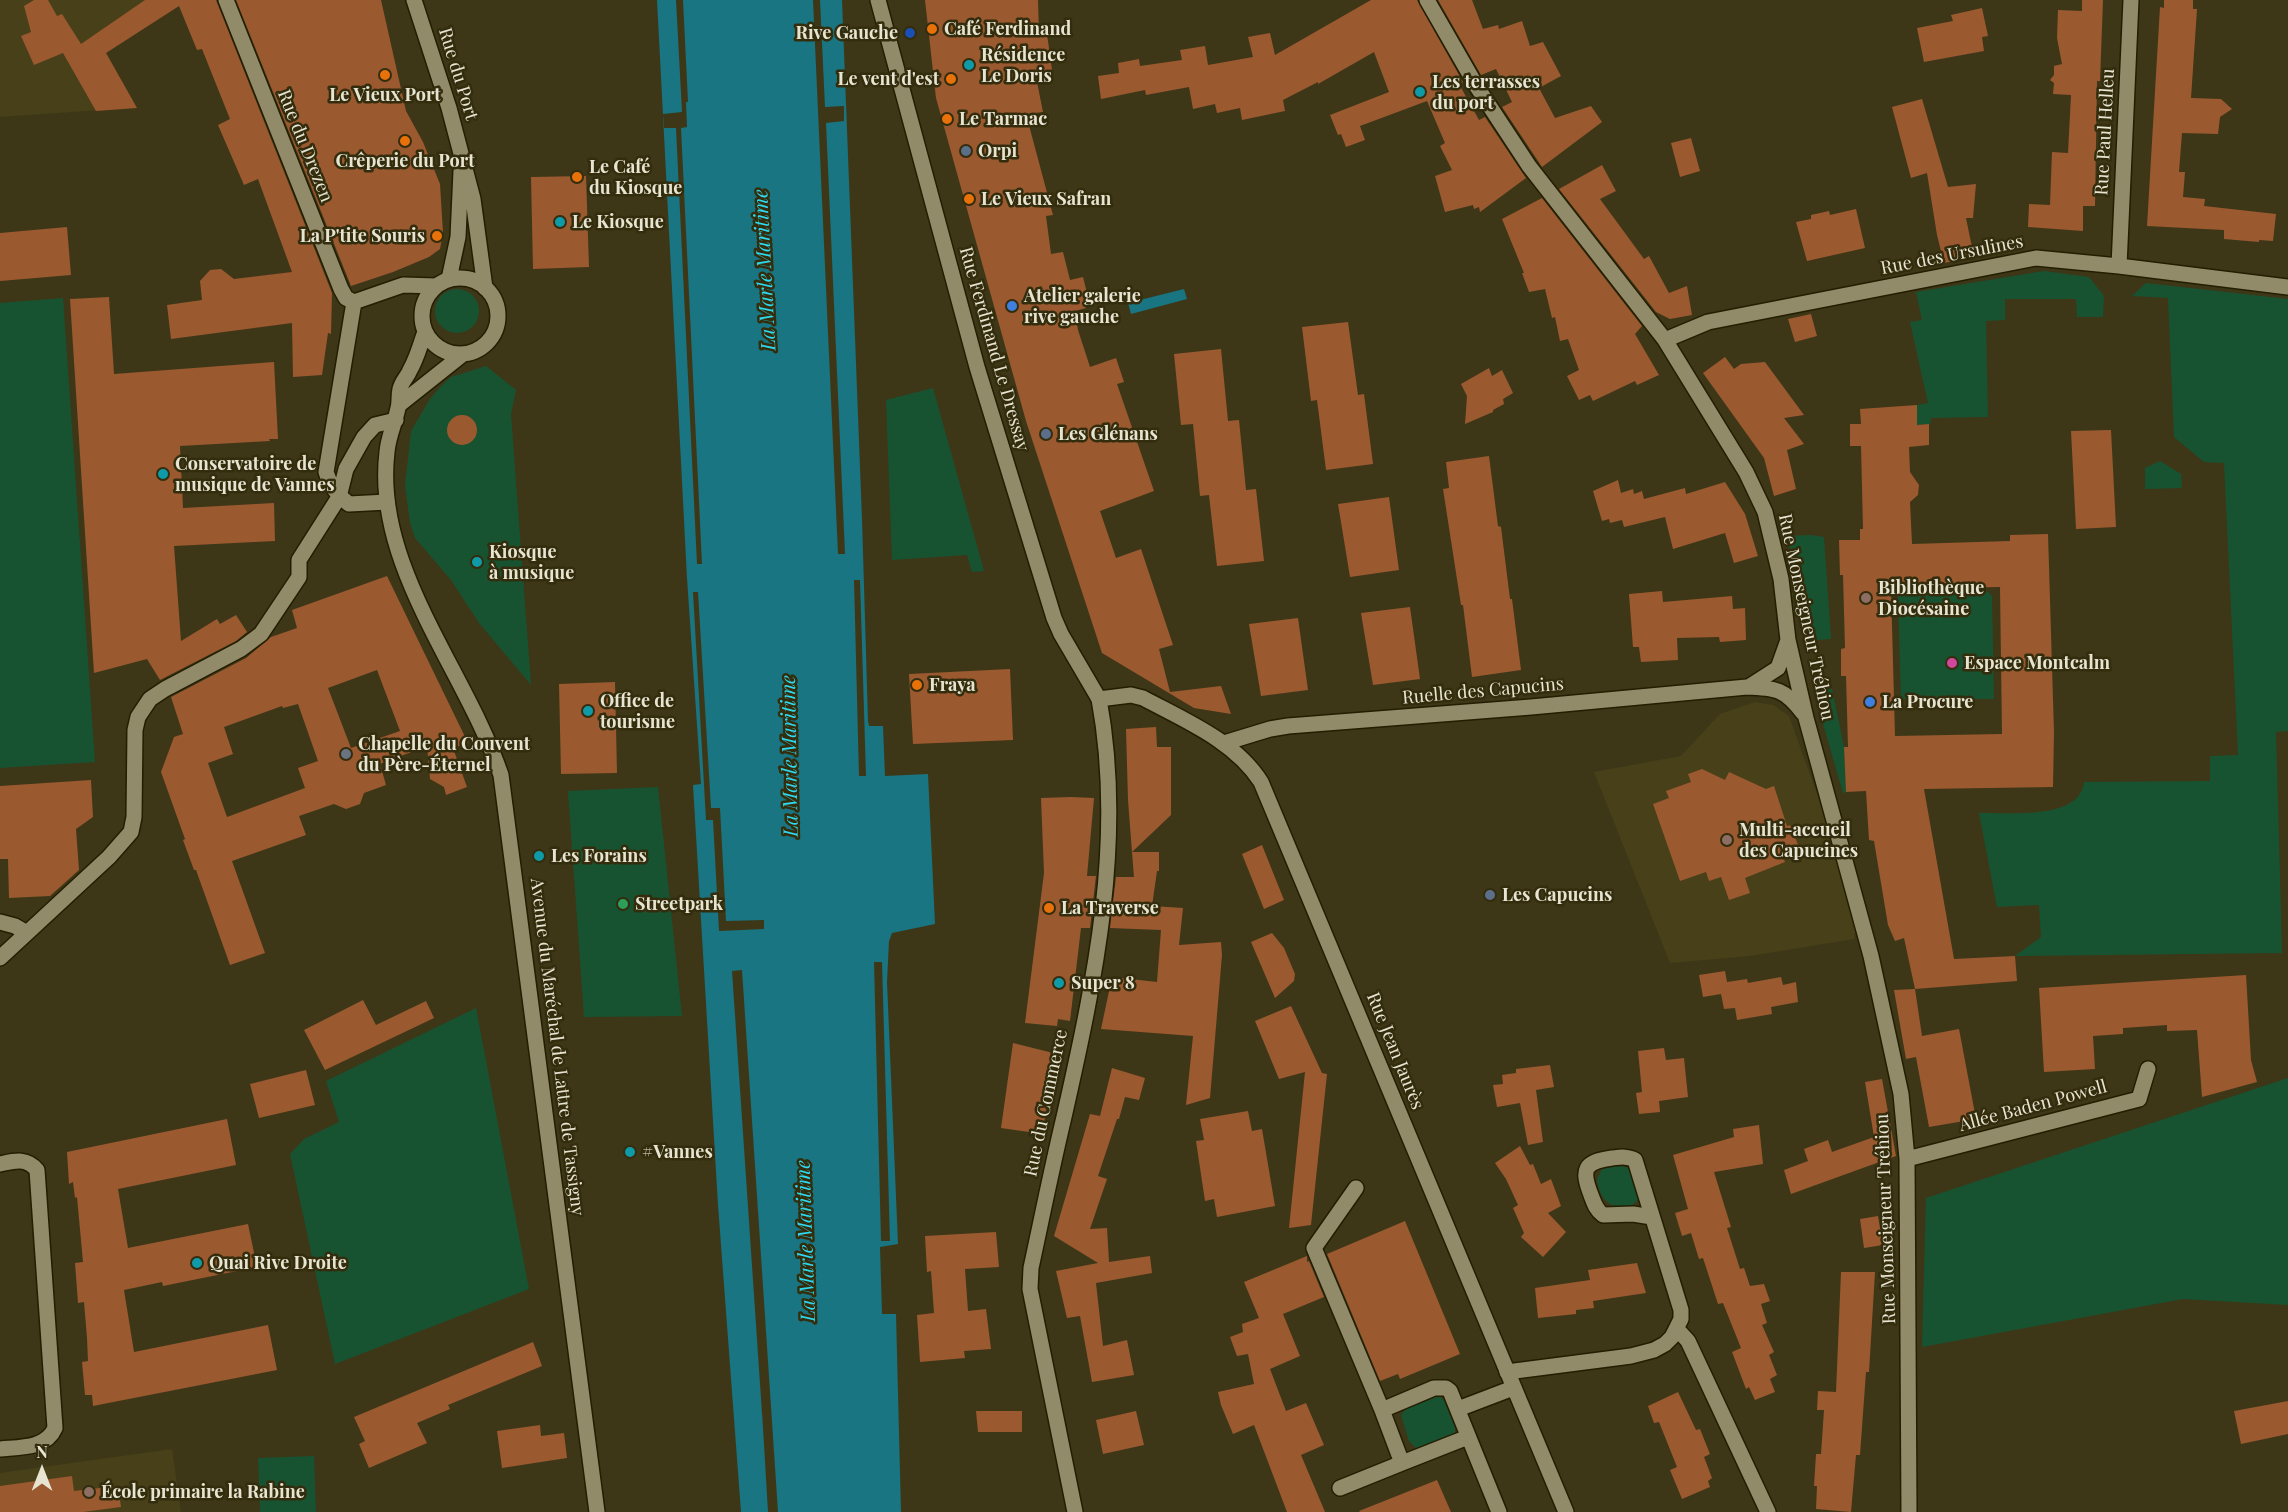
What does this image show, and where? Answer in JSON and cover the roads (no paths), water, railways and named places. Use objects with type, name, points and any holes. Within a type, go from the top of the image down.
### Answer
[{"type":"street","name":"Rue du Drezen","points":[[226,0],[341,290],[346,298],[354,302]]},
{"type":"street","name":"Rue du Port","points":[[414,0],[451,117],[475,210],[485,288]]},
{"type":"street","name":"Rue Ferdinand Le Dressay","points":[[878,0],[977,367],[1054,618],[1060,634],[1099,699]]},
{"type":"street","name":"Rue Monseigneur Tréhiou","points":[[1428,0],[1477,87],[1530,166],[1665,340],[1746,472],[1765,512],[1781,579],[1788,640],[1806,718],[1871,956],[1901,1094],[1907,1159],[1909,1512]]},
{"type":"street","name":"Rue Paul Helleu","points":[[2119,266],[2131,0]]},
{"type":"street","name":"Rue du Port","points":[[442,282],[458,237],[462,159]]},
{"type":"street","name":"Rue des Ursulines","points":[[1665,340],[1708,322],[2036,258],[2288,287]]},
{"type":"street","points":[[0,958],[109,857],[131,832],[134,817],[135,730],[144,706],[165,689],[241,649],[261,634],[299,577],[300,560],[339,497],[346,469],[364,436],[375,425],[397,412],[462,355],[476,351],[488,343],[496,330],[499,316],[496,301],[477,281],[403,285],[354,302],[326,472],[339,497],[349,504],[387,502]]},
{"type":"street","points":[[442,282],[428,296],[423,307],[422,320],[425,332],[434,344],[447,352],[462,355]]},
{"type":"street","name":"Avenue du Maréchal de Lattre de Tassigny","points":[[425,332],[411,369],[400,388],[397,412],[387,452],[387,502],[399,557],[471,704],[492,749],[501,775],[597,1512]]},
{"type":"street","name":"Ruelle des Capucins","points":[[1747,687],[1766,678],[1778,668],[1788,640]]},
{"type":"street","name":"Ruelle des Capucins","points":[[1224,743],[1288,726],[1747,687],[1771,688],[1783,692],[1793,699],[1806,718]]},
{"type":"street","name":"Rue Jean Jaurès","points":[[1099,699],[1131,695],[1143,698],[1224,743],[1249,764],[1268,795],[1566,1512]]},
{"type":"street","name":"Rue du Commerce","points":[[1075,1512],[1030,1289],[1031,1268],[1077,1060],[1106,889],[1110,782],[1099,699]]},
{"type":"street","points":[[0,922],[15,926],[27,933]]},
{"type":"street","name":"Allée Baden Powell","points":[[1907,1159],[2139,1099],[2148,1069]]},
{"type":"street","points":[[1507,1372],[1643,1354],[1665,1344],[1677,1329],[1681,1310],[1635,1160],[1623,1157],[1611,1158],[1595,1161],[1588,1166],[1585,1179],[1598,1211],[1603,1215],[1633,1214],[1652,1217]]},
{"type":"street","points":[[0,1164],[26,1161],[32,1163],[37,1170],[55,1428],[52,1436],[44,1442],[0,1449]]},
{"type":"street","points":[[1356,1188],[1314,1248],[1402,1463]]},
{"type":"street","points":[[1677,1329],[1688,1341],[1768,1512]]},
{"type":"street","points":[[1382,1410],[1441,1387],[1450,1391],[1499,1512]]},
{"type":"street","points":[[1458,1408],[1513,1388]]},
{"type":"street","points":[[1340,1488],[1468,1437]]},
{"type":"water","name":"La Marle Maritime","points":[[657,0],[842,0],[868,721],[869,726],[883,726],[885,776],[928,774],[935,924],[892,933],[889,941],[887,982],[898,1244],[880,1247],[882,1314],[896,1314],[901,1512],[741,1512],[718,1205],[693,785],[701,784],[687,578]]},
{"type":"water","points":[[1184,289],[1187,299],[1131,314],[1128,303]]},
{"type":"place","name":"Café Ferdinand","points":[[932,29]]},
{"type":"place","name":"Rive Gauche","points":[[910,33]]},
{"type":"place","name":"Résidence Le Doris","points":[[969,65]]},
{"type":"place","name":"Le Vieux Port","points":[[385,75]]},
{"type":"place","name":"Le vent d'est","points":[[951,79]]},
{"type":"place","name":"Les terrasses du port","points":[[1420,92]]},
{"type":"place","name":"Le Tarmac","points":[[947,119]]},
{"type":"place","name":"Crêperie du Port","points":[[405,141]]},
{"type":"place","name":"Orpi","points":[[966,151]]},
{"type":"place","name":"Le Café du Kiosque","points":[[577,177]]},
{"type":"place","name":"Le Vieux Safran","points":[[969,199]]},
{"type":"place","name":"Le Kiosque","points":[[560,222]]},
{"type":"place","name":"La P'tite Souris","points":[[437,236]]},
{"type":"place","name":"Atelier galerie rive gauche","points":[[1012,306]]},
{"type":"place","name":"Les Glénans","points":[[1046,434]]},
{"type":"place","name":"Conservatoire de musique de Vannes","points":[[163,474]]},
{"type":"place","name":"Kiosque à musique","points":[[477,562]]},
{"type":"place","name":"Bibliothèque Diocésaine","points":[[1866,598]]},
{"type":"place","name":"Espace Montcalm","points":[[1952,663]]},
{"type":"place","name":"Fraya","points":[[917,685]]},
{"type":"place","name":"La Procure","points":[[1870,702]]},
{"type":"place","name":"Office de tourisme","points":[[588,711]]},
{"type":"place","name":"Chapelle du Couvent du Père-Éternel","points":[[346,754]]},
{"type":"place","name":"Multi-accueil des Capucines","points":[[1727,840]]},
{"type":"place","name":"Les Forains","points":[[539,856]]},
{"type":"place","name":"Les Capucins","points":[[1490,895]]},
{"type":"place","name":"Streetpark","points":[[623,904]]},
{"type":"place","name":"La Traverse","points":[[1049,908]]},
{"type":"place","name":"Super 8","points":[[1059,983]]},
{"type":"place","name":"#Vannes","points":[[630,1152]]},
{"type":"place","name":"Quai Rive Droite","points":[[197,1263]]},
{"type":"place","name":"École primaire la Rabine","points":[[89,1492]]}]
